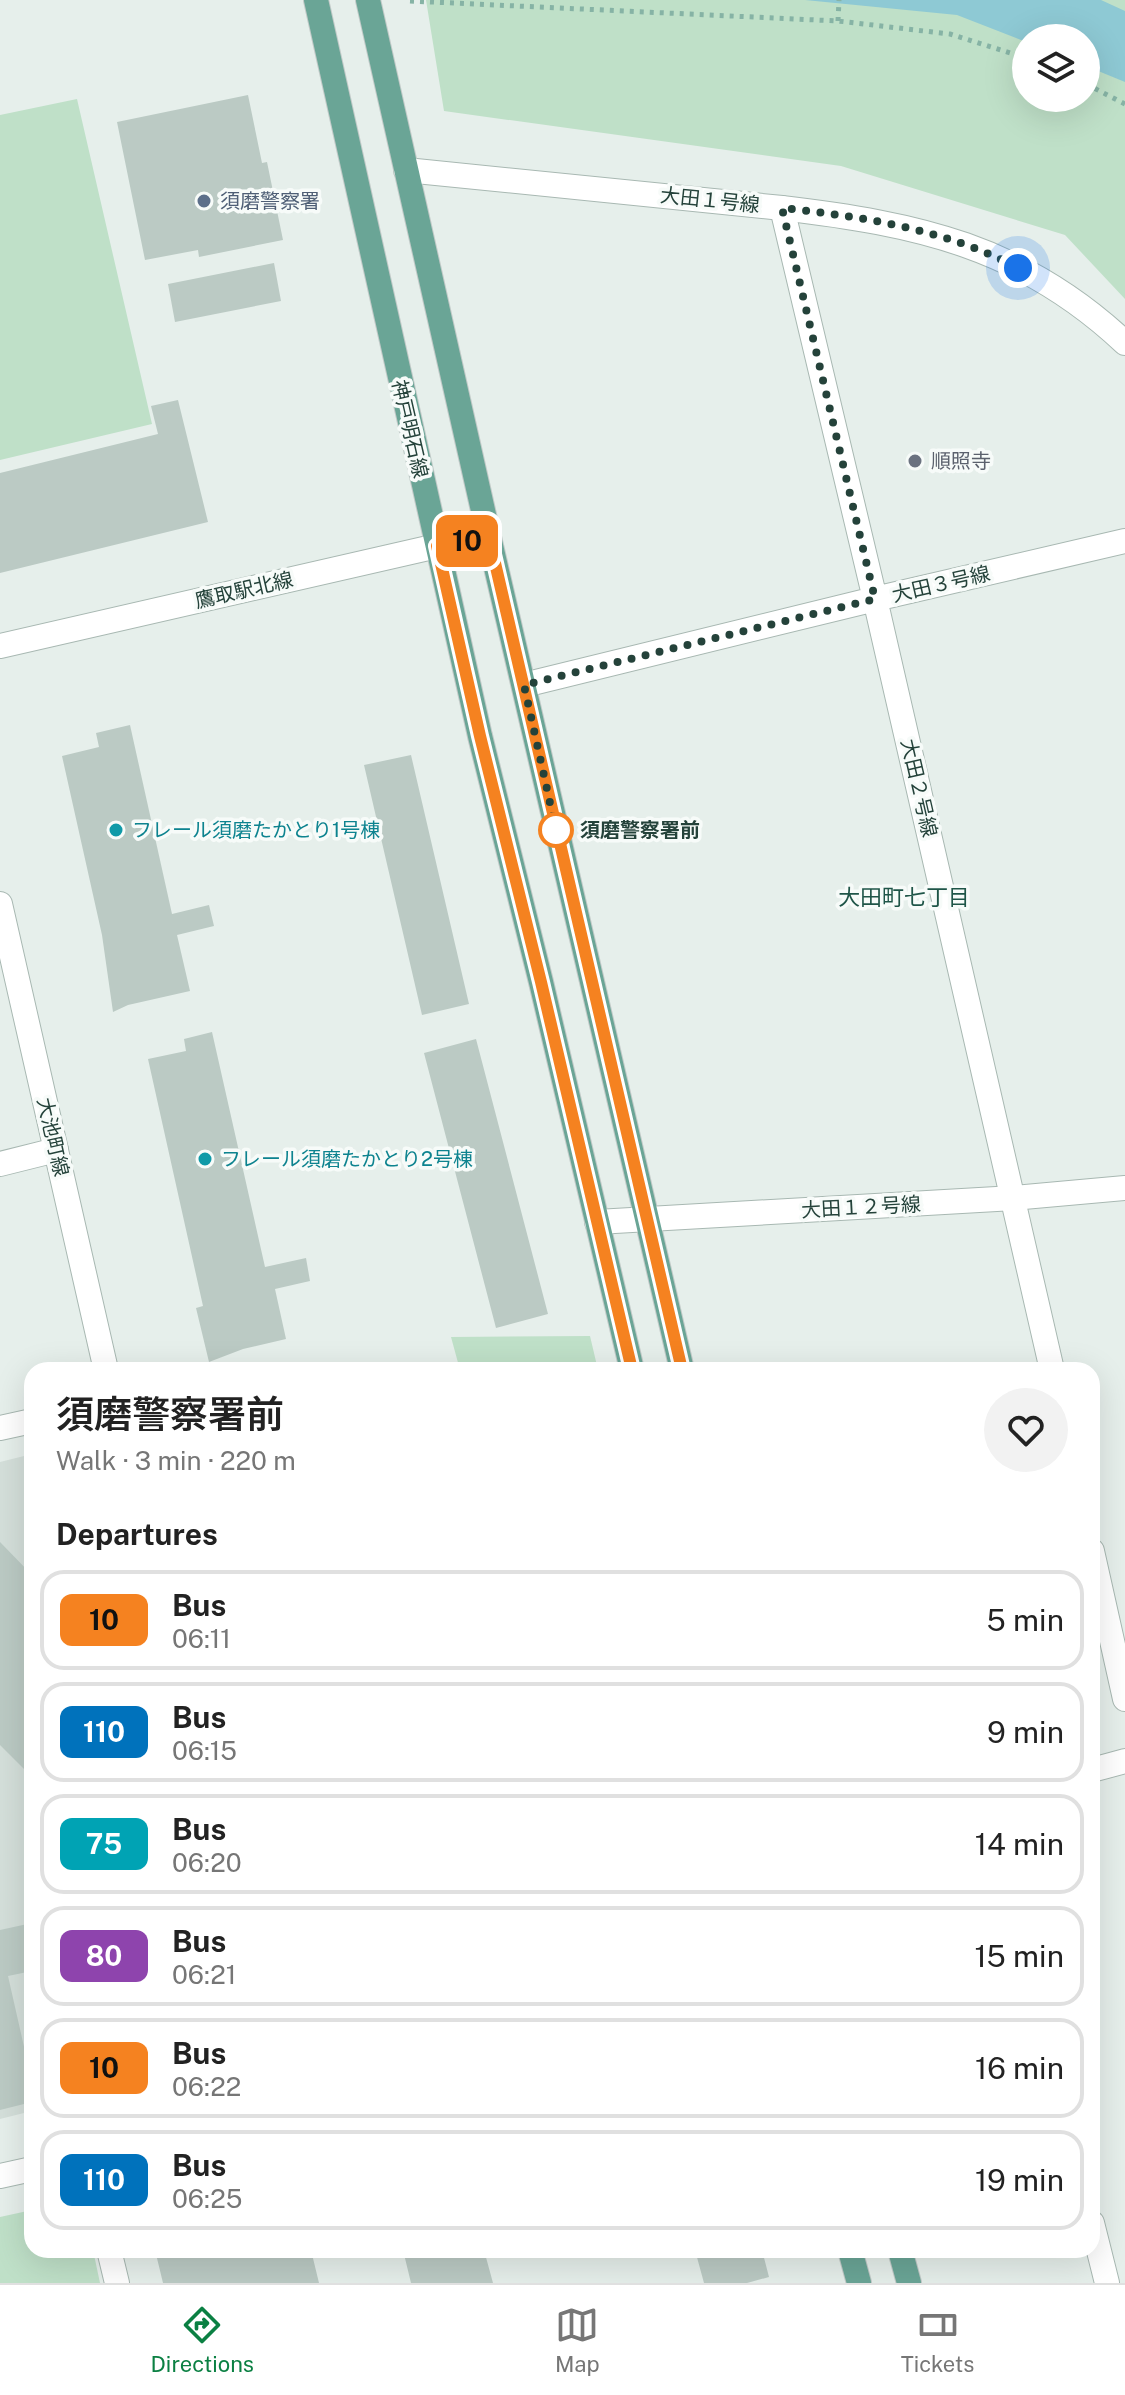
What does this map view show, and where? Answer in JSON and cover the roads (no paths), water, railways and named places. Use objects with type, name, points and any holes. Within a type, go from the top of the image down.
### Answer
[{"type":"main road","name":"神戸明石線","points":[[316,0],[480,736],[630,1362]]},
{"type":"main road","points":[[368,0],[680,1362]]},
{"type":"main road","points":[[852,2258],[859,2283]]},
{"type":"main road","points":[[902,2258],[909,2283]]},
{"type":"street","name":"大田１号線","points":[[406,170],[782,208],[898,225],[970,245],[996,256],[1064,293],[1125,343]]},
{"type":"street","name":"大田２号線","points":[[782,208],[1050,1362]]},
{"type":"street","name":"鷹取駅北線","points":[[0,646],[437,546],[489,537]]},
{"type":"street","name":"大田３号線","points":[[524,685],[1125,541]]},
{"type":"street","name":"大池町線","points":[[0,904],[104,1362]]},
{"type":"street","points":[[0,1164],[56,1150]]},
{"type":"street","name":"大田１２号線","points":[[597,1222],[1014,1198],[1125,1188]]},
{"type":"street","points":[[0,1428],[24,1423]]},
{"type":"street","points":[[1100,1587],[1125,1699]]},
{"type":"street","points":[[1100,1768],[1125,1761]]},
{"type":"street","points":[[0,2176],[24,2171]]},
{"type":"street","points":[[1100,2255],[1107,2283]]},
{"type":"street","points":[[111,2258],[117,2283]]},
{"type":"water","points":[[805,0],[1101,0],[1125,11],[1125,82],[1100,72],[1100,24],[1012,24],[1012,37],[957,15]]},
{"type":"place","name":"須磨警察署","points":[[204,201]]},
{"type":"place","name":"順照寺","points":[[915,461]]},
{"type":"place","name":"フレール須磨たかとり1号棟","points":[[116,830]]},
{"type":"place","name":"須磨警察署前","points":[[556,830]]},
{"type":"place","name":"フレール須磨たかとり2号棟","points":[[205,1159]]},
{"type":"district","name":"大田町七丁目","points":[[904,897]]}]
